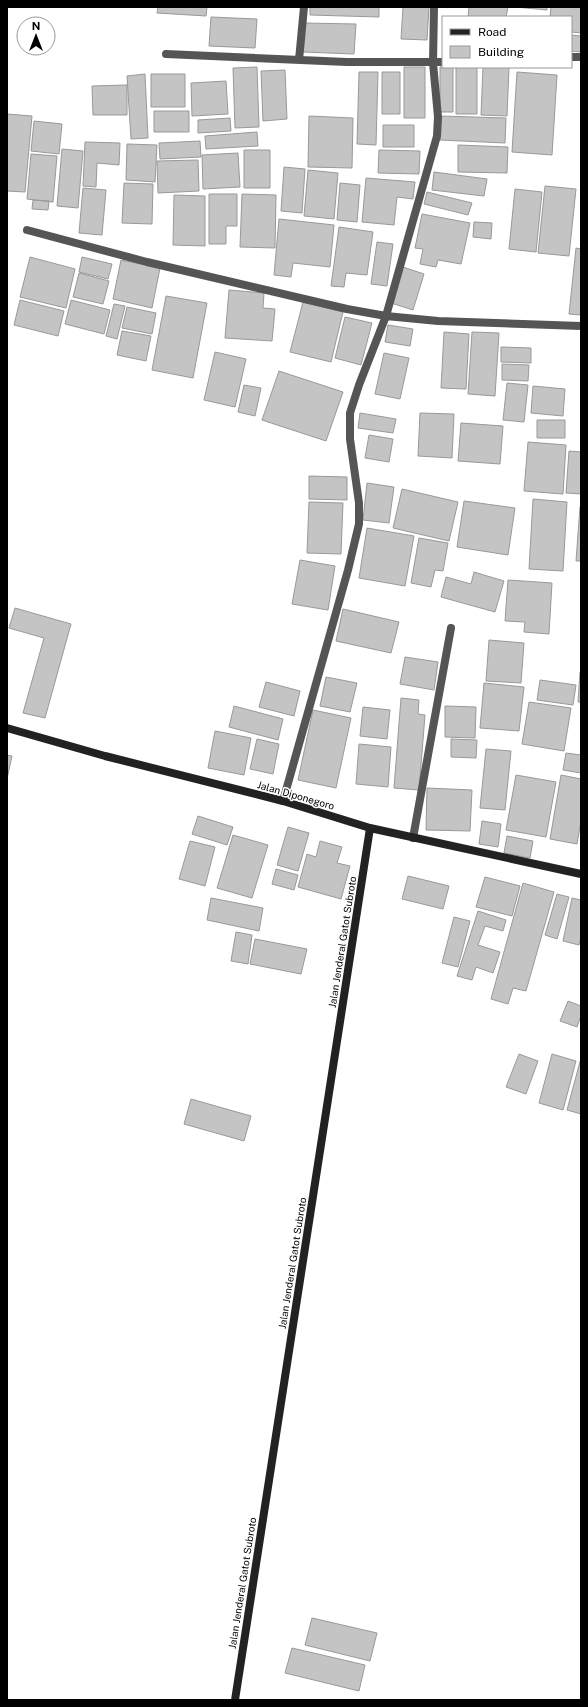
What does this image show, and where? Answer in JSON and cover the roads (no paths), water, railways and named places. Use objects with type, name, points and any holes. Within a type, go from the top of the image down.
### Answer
[{"type":"main road","name":"Jalan Diponegoro","points":[[7,728],[105,756],[283,801],[370,828],[581,874]]},
{"type":"main road","name":"Jalan Jenderal Gatot Subroto","points":[[235,1700],[370,828]]},
{"type":"street","points":[[299,60],[304,7]]},
{"type":"street","points":[[283,801],[348,570],[355,540],[359,514],[350,439],[350,414],[358,385],[386,316],[437,136],[438,117],[433,63],[434,7]]},
{"type":"street","points":[[166,54],[299,60],[442,62]]},
{"type":"street","points":[[27,230],[147,262],[270,292],[386,316],[438,321],[581,326]]},
{"type":"street","points":[[413,838],[451,628]]}]
